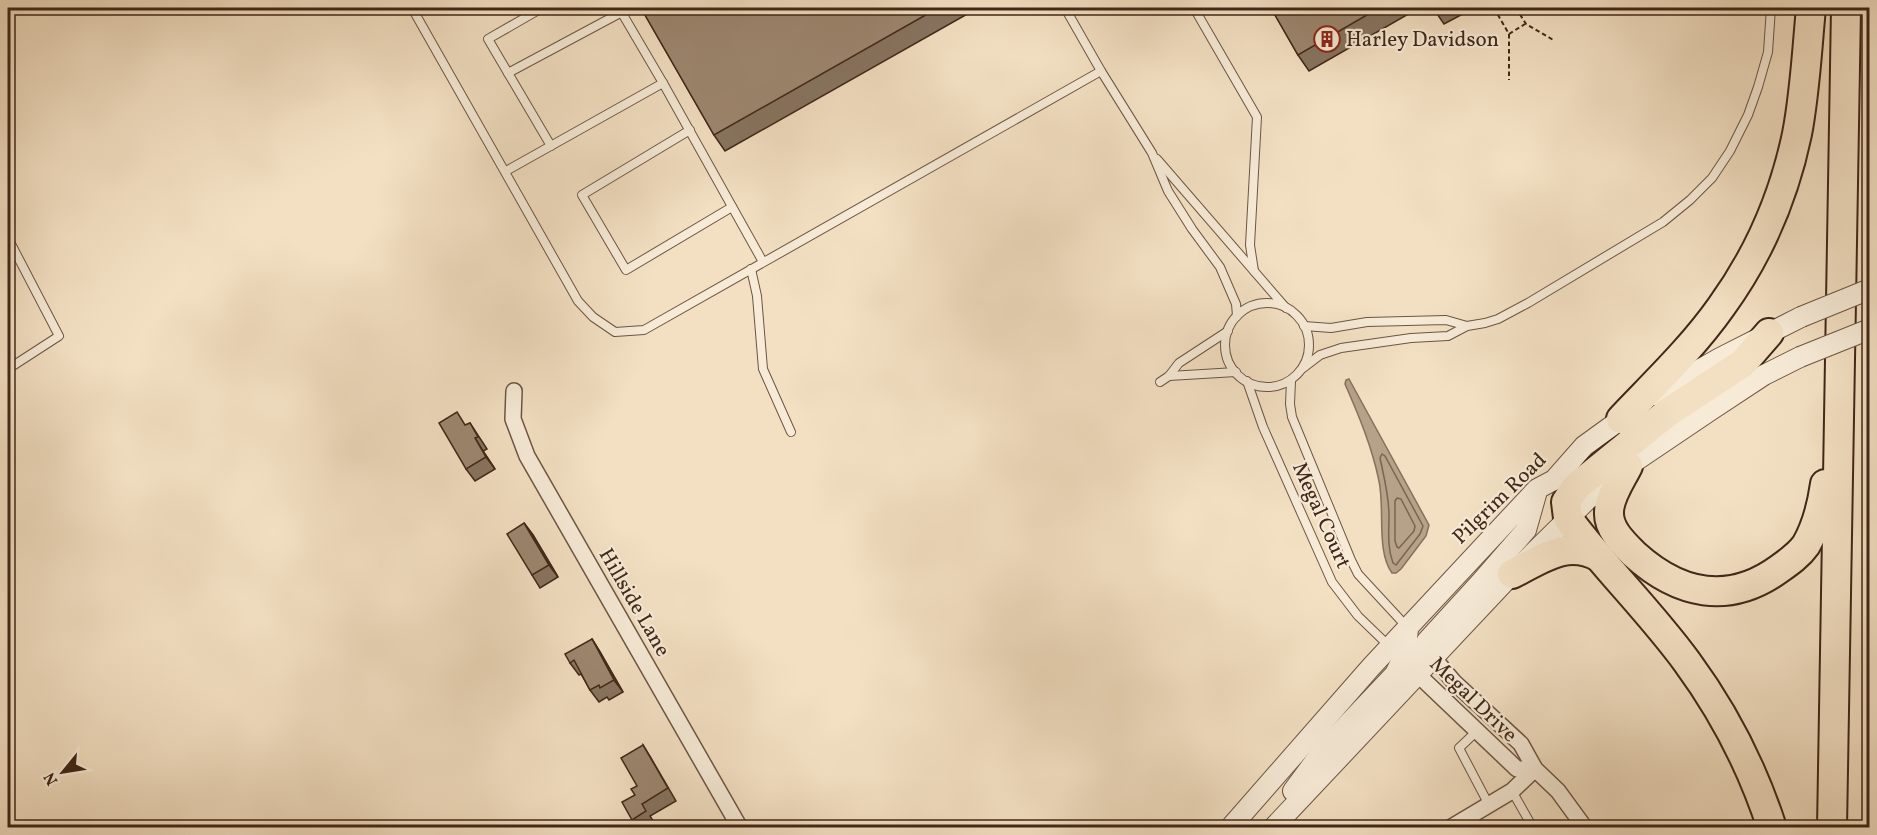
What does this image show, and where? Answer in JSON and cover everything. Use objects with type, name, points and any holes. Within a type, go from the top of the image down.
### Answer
[{"type":"highway","points":[[1621,419],[1681,356],[1717,312],[1740,278],[1763,234],[1786,175],[1797,134],[1811,8]]},
{"type":"highway","points":[[1628,466],[1610,507],[1609,517],[1612,527],[1625,546],[1653,571],[1690,588],[1715,592],[1749,585],[1771,575],[1792,560],[1805,546],[1823,503],[1827,466],[1834,106],[1846,17]]},
{"type":"highway","points":[[1832,828],[1846,17]]},
{"type":"highway","points":[[1769,333],[1743,363],[1667,413],[1584,480],[1573,490],[1566,502],[1568,518],[1664,633],[1703,686],[1730,731],[1758,789],[1772,828]]},
{"type":"highway","points":[[1512,574],[1556,552],[1567,549],[1581,549],[1599,557]]},
{"type":"street","name":"Pilgrim Road","points":[[1230,828],[1396,653],[1407,628],[1537,489],[1554,480],[1584,446],[1668,387],[1801,317],[1869,289]]},
{"type":"street","points":[[1429,652],[1568,518],[1628,466],[1755,381],[1800,357],[1869,329]]},
{"type":"street","name":"Hillside Lane","points":[[514,391],[513,419],[527,456],[740,828]]},
{"type":"street","points":[[1277,824],[1418,674],[1444,621],[1526,530],[1537,489]]},
{"type":"street","name":"Megal Drive","points":[[1407,628],[1458,686],[1521,744],[1535,769],[1563,797],[1585,828]]},
{"type":"street","points":[[1277,824],[1292,792],[1324,750],[1395,674],[1396,653]]},
{"type":"street","name":"Megal Drive","points":[[1396,653],[1516,769],[1535,769]]},
{"type":"street","points":[[1450,828],[1512,790],[1535,769]]},
{"type":"lane","points":[[412,8],[578,301],[593,318],[615,332],[644,330],[1101,71]]},
{"type":"lane","points":[[542,8],[488,39],[551,146]]},
{"type":"lane","points":[[1065,8],[1152,153],[1286,308],[1300,319],[1308,334],[1309,352],[1303,368]]},
{"type":"lane","points":[[1194,8],[1257,117],[1250,245],[1254,271]]},
{"type":"lane","points":[[1286,308],[1269,303],[1252,306],[1237,316],[1228,331],[1225,348],[1230,365],[1241,379],[1257,386],[1274,387],[1291,381],[1320,355],[1341,348],[1411,338],[1448,336],[1467,326],[1485,323],[1513,312],[1628,244],[1663,222],[1690,200],[1712,178],[1730,151],[1748,115],[1768,51],[1772,8]]},
{"type":"lane","points":[[508,73],[620,10],[764,262]]},
{"type":"lane","points":[[506,171],[663,83]]},
{"type":"lane","points":[[690,130],[582,195],[626,270],[732,207]]},
{"type":"lane","points":[[1152,153],[1168,191],[1220,267],[1236,304],[1237,316]]},
{"type":"lane","points":[[8,238],[59,336],[8,369]]},
{"type":"lane","points":[[751,269],[757,297],[763,369],[791,432]]},
{"type":"lane","points":[[1304,326],[1331,328],[1367,322],[1446,320],[1467,326]]},
{"type":"lane","points":[[1160,382],[1169,376],[1179,363],[1228,331]]},
{"type":"lane","points":[[1169,376],[1236,372]]},
{"type":"lane","name":"Megal Court","points":[[1247,381],[1263,427],[1332,582],[1358,616],[1396,653]]},
{"type":"lane","name":"Megal Court","points":[[1291,381],[1292,417],[1351,560],[1358,574],[1407,628]]},
{"type":"lane","points":[[1477,731],[1459,748],[1489,805]]},
{"type":"lane","points":[[1512,790],[1533,828]]},
{"type":"path","points":[[1494,8],[1509,34],[1509,80]]},
{"type":"path","points":[[1516,8],[1526,24],[1555,41]]},
{"type":"path","points":[[1509,34],[1526,24]]},
{"type":"water","points":[[1349,379],[1429,525],[1426,536],[1396,573],[1392,573],[1384,553],[1379,481],[1369,444],[1345,384]]},
{"type":"building","points":[[641,8],[938,8],[714,135]]},
{"type":"building","points":[[1271,8],[1379,8],[1298,55]]},
{"type":"building","points":[[457,412],[465,425],[470,423],[478,437],[475,438],[486,457],[466,469],[439,423]]},
{"type":"building","points":[[524,523],[549,565],[532,575],[507,534]]},
{"type":"building","points":[[592,639],[614,680],[600,688],[599,685],[590,690],[574,660],[570,663],[565,654]]},
{"type":"building","points":[[643,745],[668,788],[642,804],[646,811],[632,820],[622,802],[635,795],[631,789],[637,786],[621,758]]},
{"type":"place","name":"Harley Davidson","points":[[1327,39]]}]
